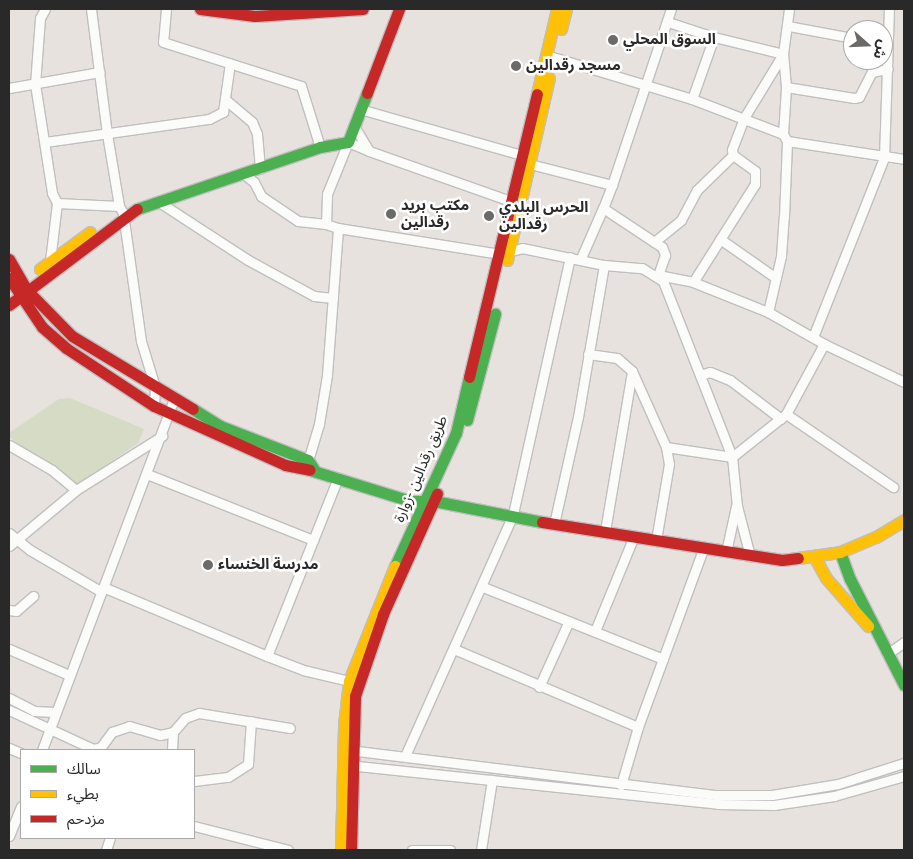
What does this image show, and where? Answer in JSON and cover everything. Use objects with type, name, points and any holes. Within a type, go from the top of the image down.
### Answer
[{"type":"main road","points":[[200,9],[255,16],[276,12],[363,9]]},
{"type":"main road","points":[[9,305],[18,291],[50,261],[70,245],[122,213],[260,169],[320,147],[348,142],[399,9]]},
{"type":"main road","name":"طريق رقدالين -زوارة","points":[[348,750],[353,710],[361,675],[383,614],[456,433],[504,252],[526,160],[550,56],[557,9]]},
{"type":"main road","name":"طريق رقدالين -زوارة","points":[[550,56],[566,9]]},
{"type":"main road","name":"طريق رقدالين -زوارة","points":[[504,252],[513,202],[526,160]]},
{"type":"main road","points":[[18,291],[122,213]]},
{"type":"main road","points":[[11,269],[25,274],[38,271]]},
{"type":"main road","points":[[11,269],[18,291],[42,327],[66,348],[154,406],[169,411],[285,465],[309,467]]},
{"type":"main road","points":[[18,291],[72,336],[220,426],[309,467],[411,502],[429,501],[513,514],[554,524],[606,531],[702,549],[782,560],[815,558],[840,552],[876,537],[904,520]]},
{"type":"main road","name":"طريق رقدالين -زوارة","points":[[352,850],[348,765],[349,681],[365,634],[429,501]]},
{"type":"main road","points":[[840,552],[878,637],[904,685]]},
{"type":"main road","points":[[815,558],[826,578],[878,637]]},
{"type":"main road","name":"طريق رقدالين -زوارة","points":[[341,850],[348,765]]},
{"type":"street","points":[[45,9],[40,18],[35,84],[52,193],[57,203],[50,261]]},
{"type":"street","points":[[91,9],[107,134],[122,213],[142,341],[155,387],[154,406]]},
{"type":"street","points":[[166,9],[163,42],[301,86],[320,147]]},
{"type":"street","points":[[581,258],[612,184],[671,9]]},
{"type":"street","points":[[768,312],[776,278],[784,217],[786,87],[783,54],[789,9]]},
{"type":"street","points":[[668,22],[714,37],[783,54]]},
{"type":"street","points":[[788,26],[843,36]]},
{"type":"street","points":[[692,99],[714,37]]},
{"type":"street","points":[[733,155],[732,150],[744,118],[783,54]]},
{"type":"street","points":[[550,56],[646,87],[692,99],[744,118],[785,138],[884,158],[904,159]]},
{"type":"street","points":[[45,142],[209,119],[223,112],[227,101],[230,63]]},
{"type":"street","points":[[786,87],[854,98],[859,97],[872,72],[880,70]]},
{"type":"street","points":[[814,338],[884,158],[888,70]]},
{"type":"street","points":[[9,88],[100,72]]},
{"type":"street","points":[[227,101],[252,122],[257,134],[260,169]]},
{"type":"street","points":[[360,109],[526,160],[612,184]]},
{"type":"street","points":[[354,126],[369,151]]},
{"type":"street","points":[[326,224],[327,194],[348,142],[513,202]]},
{"type":"street","points":[[693,282],[750,193],[756,176],[750,166],[733,155]]},
{"type":"street","points":[[654,242],[681,220],[697,190],[733,155]]},
{"type":"street","points":[[245,174],[254,182],[260,196],[298,221],[504,252],[522,248],[581,258],[604,265],[642,268],[658,275],[693,282],[768,312],[824,344],[904,382]]},
{"type":"street","points":[[159,202],[248,260],[314,296],[333,298]]},
{"type":"street","points":[[57,203],[122,213]]},
{"type":"street","points":[[603,208],[662,247],[665,255],[658,275]]},
{"type":"street","points":[[309,467],[319,424],[333,298],[338,228]]},
{"type":"street","points":[[720,239],[776,278]]},
{"type":"street","points":[[405,756],[483,586],[513,514],[570,257]]},
{"type":"street","points":[[554,524],[565,483],[604,265]]},
{"type":"street","points":[[658,275],[663,281],[732,457],[737,506],[750,556]]},
{"type":"street","points":[[666,447],[732,457],[784,416],[824,344]]},
{"type":"street","points":[[588,354],[617,358],[632,370],[666,447],[669,464],[656,540]]},
{"type":"street","points":[[606,531],[632,370]]},
{"type":"street","points":[[700,375],[710,372],[730,380],[893,487]]},
{"type":"street","points":[[42,749],[69,675],[162,436],[174,399]]},
{"type":"street","points":[[9,546],[12,536],[76,490],[162,436]]},
{"type":"street","points":[[9,445],[52,470],[76,490]]},
{"type":"street","points":[[147,474],[313,540]]},
{"type":"street","points":[[266,656],[338,478]]},
{"type":"street","points":[[726,552],[737,506]]},
{"type":"street","points":[[12,536],[103,590],[285,664],[349,681]]},
{"type":"street","points":[[595,631],[634,536]]},
{"type":"street","points":[[621,785],[638,727],[702,549]]},
{"type":"street","points":[[483,586],[663,659]]},
{"type":"street","points":[[9,610],[16,611],[33,596]]},
{"type":"street","points":[[539,687],[569,620]]},
{"type":"street","points":[[887,654],[904,642]]},
{"type":"street","points":[[9,649],[69,675]]},
{"type":"street","points":[[454,649],[539,687],[638,727]]},
{"type":"street","points":[[9,698],[34,711],[55,712]]},
{"type":"street","points":[[9,710],[93,749],[102,747],[112,732],[129,726],[160,735],[173,732],[185,718],[199,713],[290,728]]},
{"type":"street","points":[[195,780],[228,777],[248,764],[251,722]]},
{"type":"street","points":[[172,749],[173,732]]},
{"type":"street","points":[[348,750],[621,785],[716,795],[772,795],[838,784],[904,763]]},
{"type":"street","points":[[348,765],[718,804],[774,804],[834,796],[904,776]]},
{"type":"street","points":[[481,850],[492,780]]},
{"type":"street","points":[[9,836],[20,808]]},
{"type":"street","points":[[195,826],[288,850]]},
{"type":"street","points":[[412,850],[450,850]]},
{"type":"green space","points":[[70,398],[144,429],[138,443],[76,486],[9,437],[9,433],[59,399]]},
{"type":"traffic: fast","points":[[137,209],[320,147],[348,142],[367,93]]},
{"type":"traffic: fast","points":[[467,420],[495,314]]},
{"type":"traffic: fast","points":[[395,566],[456,433],[469,377]]},
{"type":"traffic: fast","points":[[193,409],[220,426],[308,460],[315,471]]},
{"type":"traffic: fast","points":[[310,470],[411,501],[434,501],[542,522]]},
{"type":"traffic: fast","points":[[840,552],[850,579],[904,685]]},
{"type":"traffic: slow","points":[[537,94],[557,9]]},
{"type":"traffic: slow","points":[[561,29],[566,9]]},
{"type":"traffic: slow","points":[[522,195],[549,78]]},
{"type":"traffic: slow","points":[[507,260],[517,216]]},
{"type":"traffic: slow","points":[[40,269],[90,232]]},
{"type":"traffic: slow","points":[[798,558],[840,552],[876,537],[904,520]]},
{"type":"traffic: slow","points":[[815,558],[826,578],[868,626]]},
{"type":"traffic: slow","points":[[341,850],[344,725],[349,681],[395,566]]},
{"type":"traffic: jam","points":[[200,9],[255,16],[363,9]]},
{"type":"traffic: jam","points":[[367,93],[399,9]]},
{"type":"traffic: jam","points":[[469,377],[537,94]]},
{"type":"traffic: jam","points":[[9,305],[137,209]]},
{"type":"traffic: jam","points":[[9,259],[27,290],[72,336],[193,409]]},
{"type":"traffic: jam","points":[[9,278],[42,327],[66,348],[154,406],[285,465],[310,470]]},
{"type":"traffic: jam","points":[[351,850],[355,696],[383,614],[437,494]]},
{"type":"traffic: jam","points":[[542,522],[782,560],[798,558]]},
{"type":"place","name":"السوق المحلي","points":[[613,40]]},
{"type":"place","name":"مسجد رقدالين","points":[[516,66]]},
{"type":"place","name":"مكتب بريد رقدالين","points":[[391,214]]},
{"type":"place","name":"الحرس البلدي رقدالين","points":[[489,216]]},
{"type":"place","name":"مدرسة الخنساء","points":[[208,565]]}]
